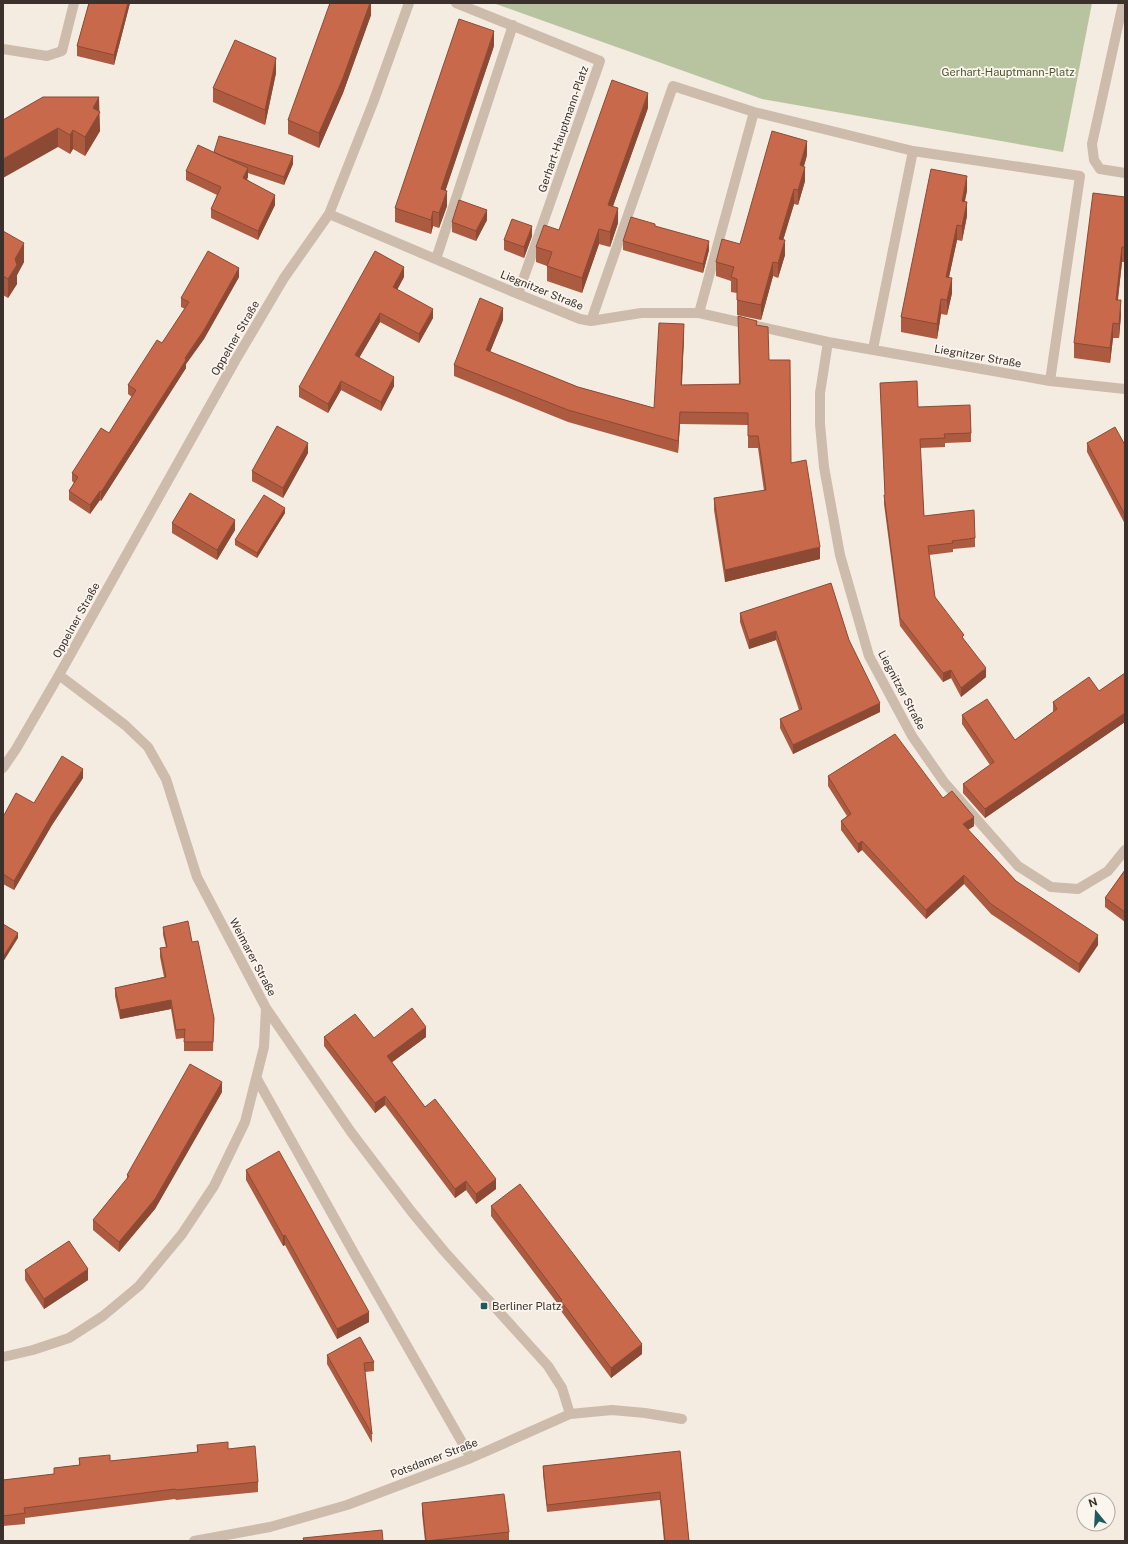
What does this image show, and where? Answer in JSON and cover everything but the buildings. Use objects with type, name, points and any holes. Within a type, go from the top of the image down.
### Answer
[{"type":"street","points":[[3,49],[47,56],[62,51],[74,3]]},
{"type":"street","name":"Oppelner Straße","points":[[3,768],[16,749],[59,675],[284,278],[329,214],[373,103],[409,3]]},
{"type":"street","name":"Gerhart-Hauptmann-Platz","points":[[456,3],[600,61],[518,294]]},
{"type":"street","points":[[1123,3],[1092,144],[1094,160],[1100,169],[1125,173]]},
{"type":"street","points":[[436,259],[513,25]]},
{"type":"street","points":[[591,321],[673,86],[754,112],[913,151],[1080,176],[1050,381]]},
{"type":"street","points":[[699,313],[754,112]]},
{"type":"street","points":[[873,349],[913,151]]},
{"type":"street","name":"Liegnitzer Straße","points":[[329,214],[580,319],[591,321],[641,313],[699,313],[828,342],[1050,381],[1125,389]]},
{"type":"street","name":"Liegnitzer Straße","points":[[828,342],[820,392],[820,424],[824,466],[840,555],[869,656],[912,736],[944,782],[1018,866],[1051,887],[1078,889],[1108,871],[1125,850]]},
{"type":"street","name":"Weimarer Straße","points":[[3,1357],[33,1350],[69,1338],[103,1316],[139,1286],[182,1234],[214,1186],[245,1122],[264,1047],[266,1008],[197,877],[166,779],[148,747],[125,725],[59,675]]},
{"type":"street","points":[[266,1008],[351,1132],[411,1211],[444,1251],[548,1366],[562,1388],[570,1414]]},
{"type":"street","points":[[256,1079],[471,1458]]},
{"type":"street","name":"Potsdamer Straße","points":[[194,1541],[270,1527],[347,1506],[471,1458],[570,1414],[612,1410],[645,1412],[682,1419]]},
{"type":"green space","name":"Gerhart-Hauptmann-Platz","points":[[493,3],[1092,3],[1063,152],[762,99]]},
{"type":"place","name":"Berliner Platz","points":[[484,1306]]}]
